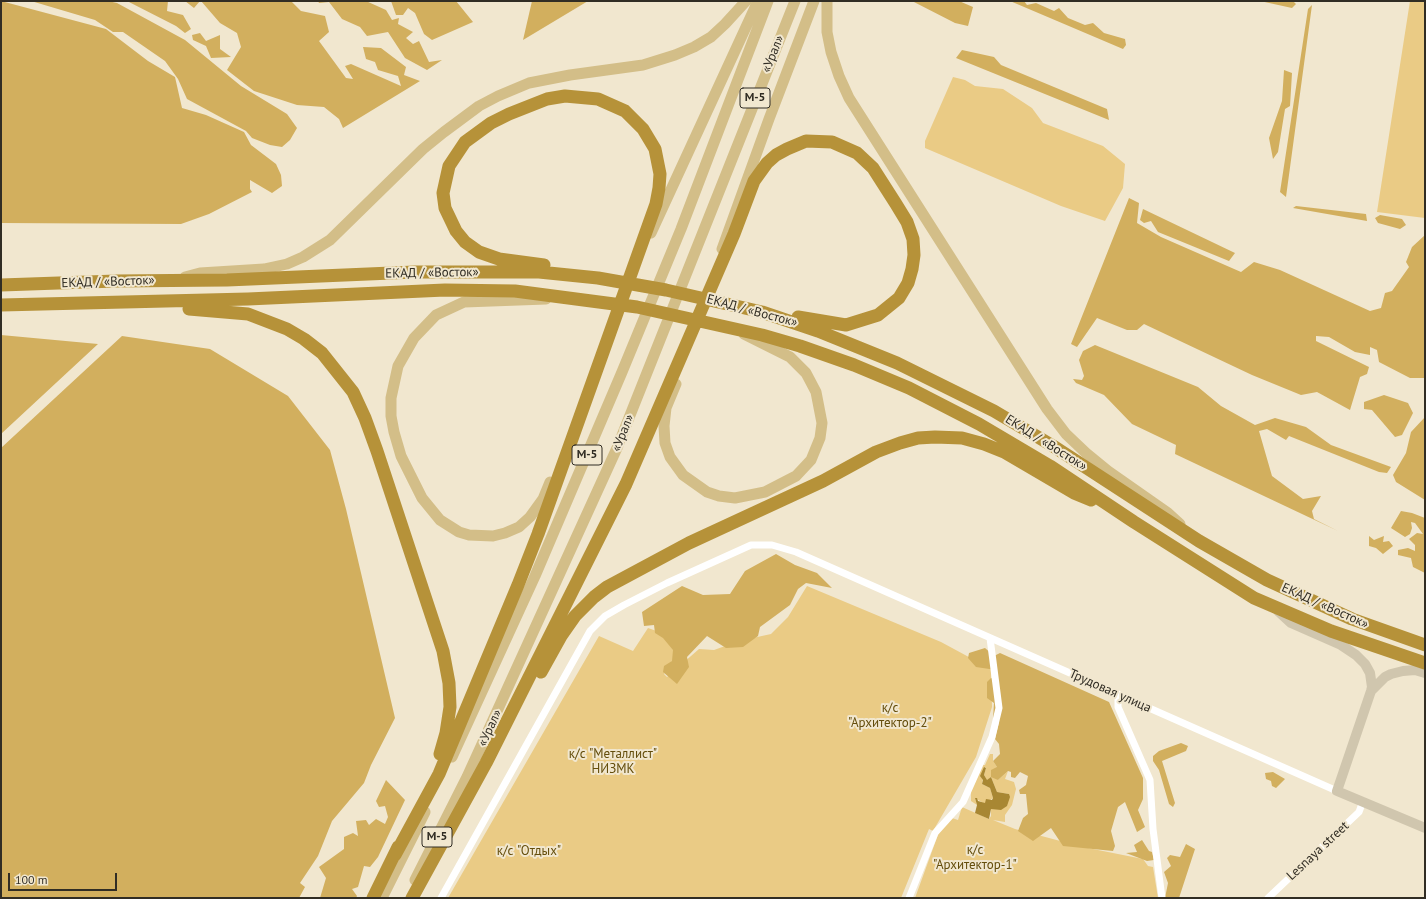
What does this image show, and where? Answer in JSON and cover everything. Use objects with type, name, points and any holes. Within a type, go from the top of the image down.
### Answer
[{"type":"highway","points":[[373,898],[439,774],[473,695],[538,534],[580,412],[656,204],[660,188],[659,168],[655,149],[643,129],[625,111],[598,99],[565,96],[547,100],[509,114],[491,123],[465,142],[449,166],[443,193],[449,220],[465,242],[479,252],[499,260],[574,268],[598,278]]},
{"type":"highway","points":[[412,898],[486,763],[626,484],[703,306],[714,276],[734,234],[754,181],[767,163],[776,155],[797,144],[818,141],[832,142],[857,153],[873,168],[881,180],[907,222],[913,239],[914,255],[912,269],[908,283],[899,298],[878,315],[846,326],[758,311]]},
{"type":"highway","name":"ЕКАД / «Восток»","points":[[1,285],[501,271],[538,272],[598,278],[666,290],[758,311],[818,331],[897,363],[994,411],[1053,446],[1194,537],[1267,580],[1320,606],[1379,630],[1425,645]]},
{"type":"highway","name":"ЕКАД / «Восток»","points":[[1,306],[248,299],[445,290],[515,291],[638,307],[727,326],[822,353],[908,388],[979,424],[1038,458],[1197,563],[1254,598],[1275,608],[1370,645],[1425,663]]},
{"type":"highway","points":[[124,302],[145,308],[200,309],[236,312],[265,319],[304,339],[322,353],[353,392],[365,418],[377,451],[427,601],[443,651],[449,683],[450,707],[446,733],[439,756],[395,855]]},
{"type":"highway","points":[[486,763],[517,714],[561,636],[575,616],[594,597],[607,587],[645,565],[816,484],[876,452],[900,442],[918,438],[935,437],[962,438],[984,444],[1004,452],[1074,493],[1119,512]]},
{"type":"main road","points":[[172,280],[200,274],[264,270],[287,264],[303,257],[330,240],[423,149],[448,128],[479,106],[498,96],[530,83],[570,75],[643,64],[675,55],[694,47],[711,36],[725,24],[746,1]]},
{"type":"main road","points":[[626,289],[758,1]]},
{"type":"main road","name":"«Урал»","points":[[382,898],[448,767],[538,569],[681,229],[768,1]]},
{"type":"main road","name":"«Урал»","points":[[407,898],[474,763],[617,448],[795,1]]},
{"type":"main road","points":[[714,276],[732,220],[814,1]]},
{"type":"main road","points":[[827,1],[827,32],[831,52],[839,76],[849,98],[1047,409],[1066,434],[1086,453],[1108,471],[1168,512],[1194,537]]},
{"type":"main road","points":[[575,298],[464,302],[436,315],[414,338],[398,366],[391,398],[391,416],[394,432],[402,456],[412,480],[430,510],[440,520],[459,532],[469,535],[493,536],[519,527],[530,517],[543,499],[562,451],[580,412]]},
{"type":"main road","points":[[703,306],[695,336],[666,408],[664,426],[665,443],[673,462],[683,475],[707,492],[735,498],[765,492],[796,476],[811,460],[817,449],[822,423],[816,392],[811,381],[800,365],[780,351],[727,326]]},
{"type":"main road","points":[[1275,608],[1291,623],[1341,645],[1356,655],[1368,669],[1372,687],[1371,691],[1337,791]]},
{"type":"main road","points":[[1371,691],[1384,677],[1391,674],[1415,670],[1425,673]]},
{"type":"main road","name":"Трудовая улица","points":[[1337,791],[1425,828]]},
{"type":"street","name":"Трудовая улица","points":[[441,898],[590,631],[606,616],[667,583],[751,544],[772,545],[796,552],[1337,791]]},
{"type":"street","points":[[909,898],[934,833],[963,802],[992,737],[999,708],[990,638]]},
{"type":"street","points":[[1118,694],[1118,707],[1150,780],[1153,829],[1162,898]]},
{"type":"street","name":"Lesnaya street","points":[[1268,898],[1359,812],[1363,801]]},
{"type":"green space","points":[[1410,1],[1425,1],[1425,218],[1377,212]]},
{"type":"green space","points":[[953,77],[965,80],[975,86],[1003,89],[1032,108],[1043,123],[1103,146],[1125,164],[1123,188],[1105,221],[1061,206],[925,148],[925,141]]},
{"type":"green space","points":[[807,586],[941,642],[991,669],[992,707],[976,757],[933,831],[929,829],[901,898],[448,898],[599,636],[633,651],[648,628],[685,641],[664,674],[667,677],[699,649],[714,650],[739,641],[771,634],[788,617]]},
{"type":"green space","name":"к/с \"Архитектор-1\"","points":[[990,754],[993,754],[993,761],[997,767],[998,780],[1008,771],[1005,779],[1014,782],[1016,789],[1012,805],[1005,815],[1005,822],[993,820],[1015,829],[1083,847],[1143,859],[1148,866],[1153,867],[1158,898],[915,898],[939,832],[952,818],[958,820],[962,807],[989,819],[991,816],[991,809],[1009,794],[997,792],[991,777],[987,781],[984,775],[985,767],[982,784],[990,788],[993,798],[985,804],[975,798],[977,805],[971,801],[971,790],[981,765],[985,765]]},
{"type":"shaded area","points":[[1,1],[106,29],[148,61],[175,77],[182,108],[206,115],[244,132],[251,145],[276,164],[281,175],[282,186],[272,193],[250,180],[250,189],[252,192],[209,214],[181,224],[1,223]]},
{"type":"shaded area","points":[[31,1],[108,1],[117,3],[185,40],[241,86],[287,114],[297,128],[290,140],[282,147],[270,145],[252,138],[246,131],[187,99],[178,79],[165,61],[123,32],[113,32],[95,20]]},
{"type":"shaded area","points":[[127,1],[168,1],[167,11],[183,15],[191,29],[185,33],[176,26]]},
{"type":"shaded area","points":[[185,1],[200,1],[194,8]]},
{"type":"shaded area","points":[[201,1],[291,1],[301,11],[325,16],[329,32],[319,41],[346,78],[353,79],[345,66],[351,64],[401,86],[398,76],[378,70],[375,62],[366,59],[363,47],[381,48],[406,67],[404,75],[420,81],[343,128],[339,119],[324,107],[297,105],[254,91],[227,70],[241,47],[237,33],[220,23]]},
{"type":"shaded area","points":[[318,1],[366,1],[386,10],[392,20],[399,18],[398,24],[413,32],[406,38],[413,44],[419,41],[429,62],[442,60],[427,70],[405,58],[388,32],[367,36],[360,27],[342,19],[329,2],[319,3]]},
{"type":"shaded area","points":[[391,1],[456,1],[473,22],[432,40],[424,34],[415,13],[408,8],[403,15],[396,15]]},
{"type":"shaded area","points":[[532,1],[588,1],[523,40]]},
{"type":"shaded area","points":[[912,1],[959,1],[973,7],[968,26],[955,23]]},
{"type":"shaded area","points":[[1010,1],[1024,1],[1027,5],[1036,3],[1054,11],[1059,8],[1068,18],[1085,25],[1093,23],[1104,33],[1125,39],[1126,45],[1123,49]]},
{"type":"shaded area","points":[[1260,1],[1293,1],[1296,4],[1292,8]]},
{"type":"shaded area","points":[[1312,5],[1286,197],[1280,192],[1308,9]]},
{"type":"shaded area","points":[[200,33],[206,41],[220,35],[220,49],[231,57],[211,58],[206,46],[193,40],[192,35]]},
{"type":"shaded area","points":[[962,50],[994,57],[1001,65],[1107,109],[1109,120],[956,58]]},
{"type":"shaded area","points":[[1284,70],[1292,73],[1290,106],[1285,109],[1278,152],[1273,159],[1269,138],[1282,101]]},
{"type":"shaded area","points":[[1129,198],[1139,203],[1137,223],[1161,237],[1241,272],[1254,262],[1280,270],[1370,311],[1381,308],[1385,293],[1392,291],[1409,267],[1406,262],[1412,247],[1425,235],[1425,378],[1410,378],[1379,362],[1377,350],[1370,347],[1370,355],[1355,352],[1329,337],[1316,336],[1316,341],[1369,367],[1367,374],[1360,377],[1350,410],[1317,392],[1301,395],[1252,375],[1144,324],[1137,330],[1127,330],[1097,318],[1077,347],[1071,344]]},
{"type":"shaded area","points":[[1296,206],[1366,214],[1367,221],[1293,208]]},
{"type":"shaded area","points":[[1143,209],[1235,253],[1229,261],[1158,232],[1151,221],[1144,223],[1140,220]]},
{"type":"shaded area","points":[[1380,215],[1402,219],[1406,225],[1400,229],[1378,223],[1375,218]]},
{"type":"shaded area","points":[[1,335],[98,344],[1,434]]},
{"type":"shaded area","points":[[122,336],[210,349],[288,396],[330,450],[346,509],[395,718],[371,765],[364,783],[332,821],[318,856],[300,883],[305,887],[299,898],[1,898],[1,448]]},
{"type":"shaded area","points":[[1095,345],[1198,387],[1221,406],[1255,425],[1275,418],[1306,427],[1331,445],[1391,467],[1387,473],[1379,472],[1289,436],[1286,440],[1267,429],[1259,431],[1272,476],[1303,499],[1321,496],[1312,511],[1314,519],[1338,531],[1175,454],[1176,445],[1132,424],[1104,395],[1076,383],[1073,379],[1082,380],[1084,376],[1079,360],[1083,351]]},
{"type":"shaded area","points":[[1384,395],[1408,403],[1413,413],[1402,435],[1395,437],[1372,410],[1364,409],[1364,402]]},
{"type":"shaded area","points":[[1425,417],[1425,500],[1396,482],[1393,475],[1406,453],[1411,432]]},
{"type":"shaded area","points":[[1401,511],[1425,518],[1425,573],[1413,567],[1411,558],[1398,555],[1398,550],[1408,548],[1415,551],[1415,545],[1409,539],[1417,533],[1423,534],[1415,523],[1411,522],[1412,528],[1410,534],[1405,537],[1391,528]]},
{"type":"shaded area","points":[[1369,536],[1374,540],[1384,536],[1383,542],[1389,541],[1393,546],[1383,554],[1376,548],[1369,546]]},
{"type":"shaded area","points":[[776,554],[795,565],[817,573],[832,588],[806,583],[798,589],[790,605],[760,627],[758,636],[743,647],[726,648],[707,636],[687,657],[689,667],[677,684],[663,672],[664,666],[672,661],[673,650],[663,638],[655,633],[654,625],[644,626],[642,612],[682,586],[703,595],[730,594],[745,571]]},
{"type":"shaded area","points":[[985,648],[994,656],[1000,653],[1109,702],[1143,778],[1143,799],[1138,810],[1145,827],[1137,832],[1125,802],[1118,807],[1111,831],[1115,846],[1113,851],[1063,846],[1051,828],[1033,841],[1018,831],[1023,818],[1028,814],[1026,794],[1020,794],[1019,790],[1026,785],[1028,776],[1020,772],[1015,778],[1011,777],[1011,772],[1008,771],[998,780],[991,777],[991,770],[997,767],[993,761],[1000,754],[999,744],[995,739],[999,722],[993,719],[994,703],[987,698],[987,682],[991,678],[997,680],[996,670],[976,667],[968,658],[969,653]]},
{"type":"shaded area","points":[[1181,743],[1188,746],[1186,751],[1162,761],[1175,803],[1173,807],[1169,804],[1159,770],[1153,761],[1153,756],[1159,751]]},
{"type":"shaded area","points":[[984,767],[986,768],[984,775],[987,780],[991,777],[997,792],[1009,794],[1010,797],[1007,806],[1001,810],[991,809],[989,819],[975,813],[977,805],[975,798],[977,798],[978,801],[985,803],[986,799],[992,800],[993,798],[990,788],[982,784],[983,780],[980,776]]},
{"type":"shaded area","points":[[1273,772],[1285,779],[1276,788],[1272,786],[1271,781],[1266,779],[1265,773]]},
{"type":"shaded area","points":[[386,780],[405,800],[378,857],[370,867],[364,866],[358,887],[352,889],[357,896],[356,898],[320,898],[326,878],[319,867],[344,849],[344,837],[353,833],[358,836],[356,821],[366,820],[369,825],[376,819],[385,824],[388,817],[385,806],[379,807],[376,801]]},
{"type":"shaded area","points":[[1142,840],[1149,851],[1152,852],[1154,860],[1147,861],[1126,853],[1137,852],[1134,845]]},
{"type":"shaded area","points":[[1186,844],[1195,849],[1179,898],[1165,898],[1168,883],[1164,872],[1171,866],[1167,858],[1170,855],[1180,857]]},
{"type":"park label","name":"к/с \"Архитектор-2\"","points":[[890,716]]},
{"type":"park label","name":"к/с \"Металлист\" НИЗМК","points":[[613,762]]},
{"type":"park label","name":"к/с \"Отдых\"","points":[[529,851]]}]
